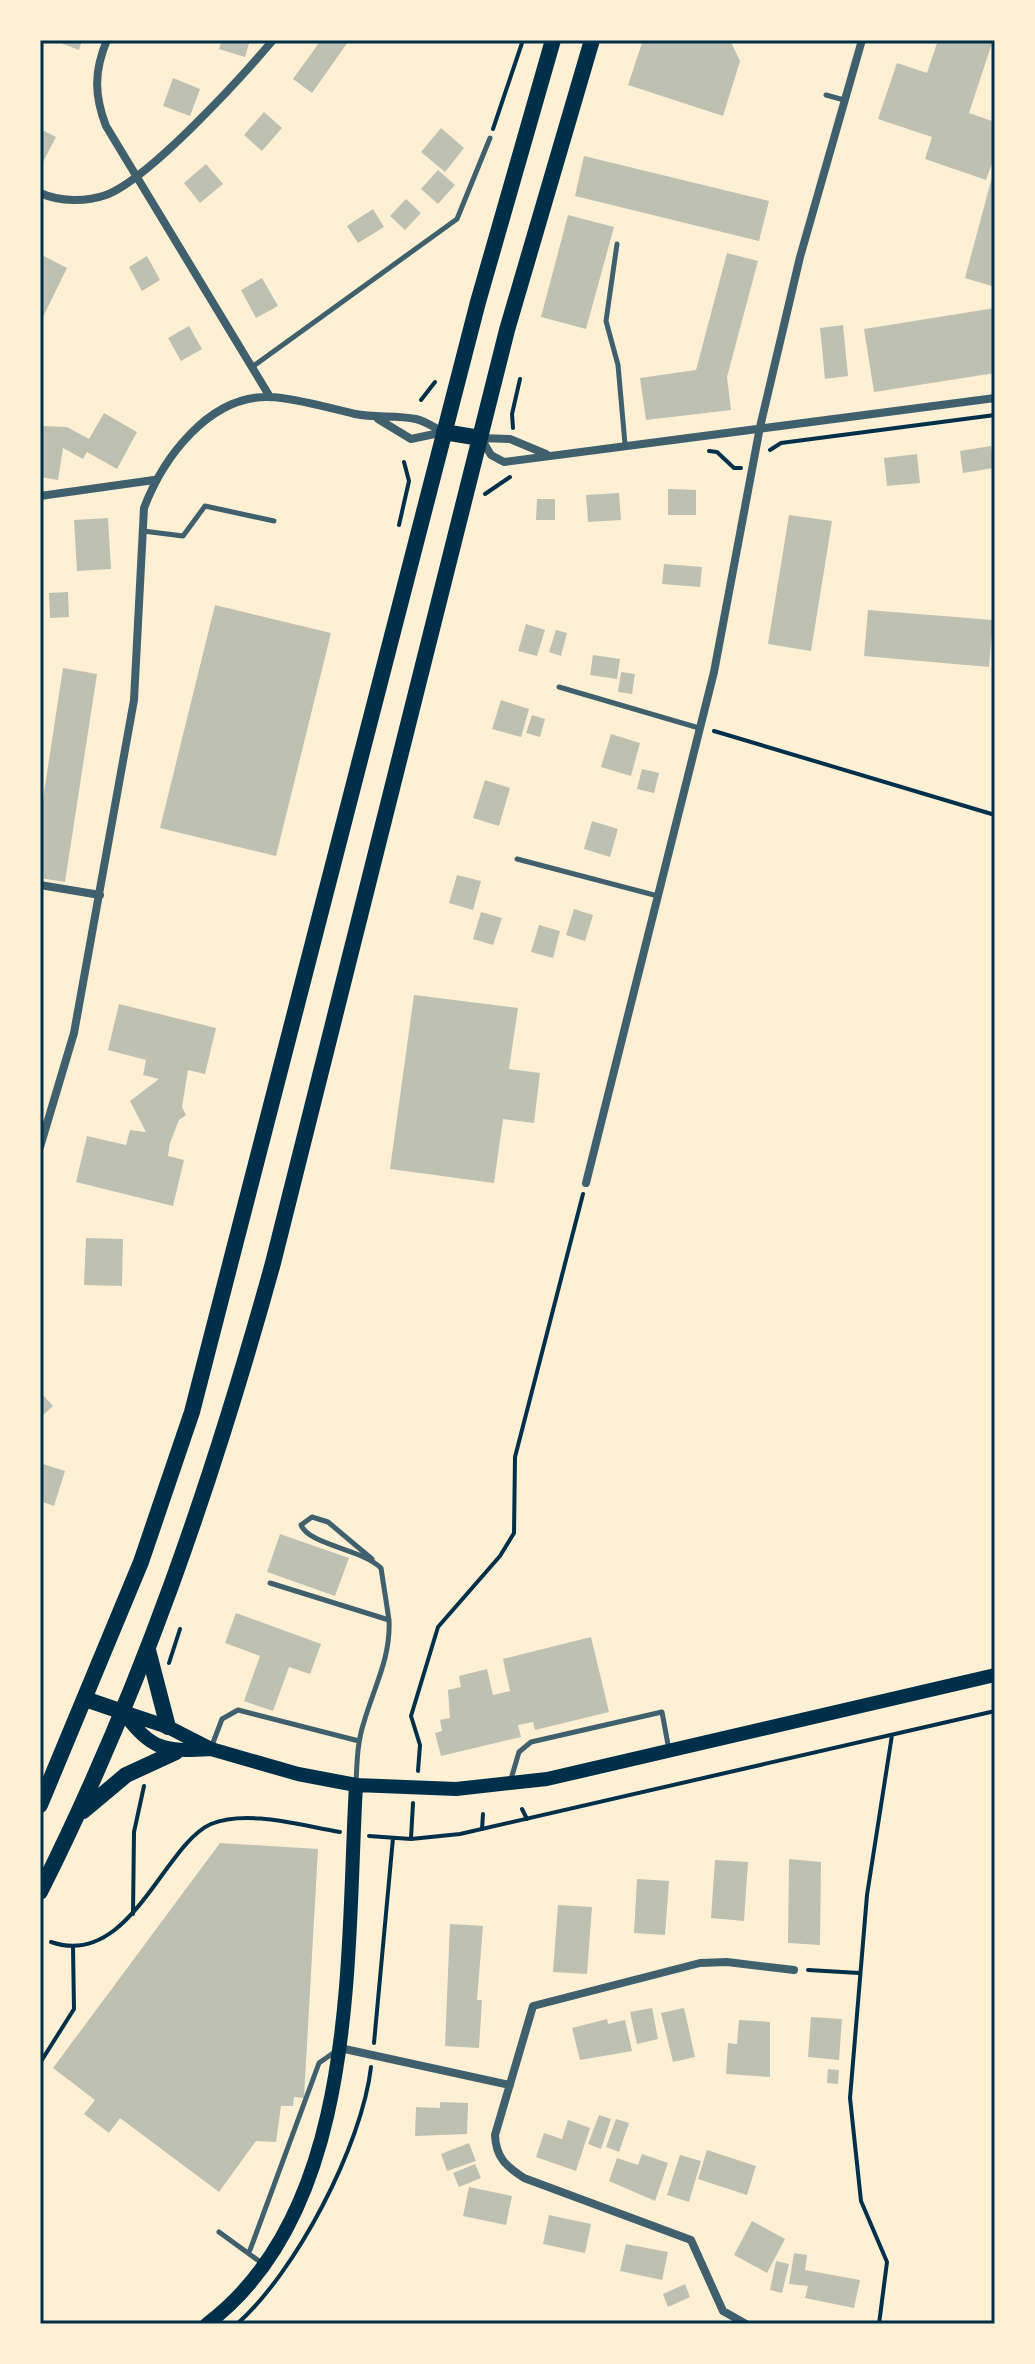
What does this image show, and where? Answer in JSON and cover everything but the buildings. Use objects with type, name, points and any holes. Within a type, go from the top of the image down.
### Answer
[{"type":"highway","points":[[40,1805],[141,1562],[192,1412],[444,432],[509,188],[553,40]]},
{"type":"highway","points":[[40,1892],[79,1814],[123,1712],[200,1511],[273,1263],[480,438],[545,195],[592,40]]},
{"type":"highway","points":[[444,432],[480,438]]},
{"type":"highway","points":[[148,1650],[168,1727]]},
{"type":"highway","points":[[85,1699],[123,1712]]},
{"type":"highway","points":[[79,1814],[126,1775],[176,1752]]},
{"type":"main road","points":[[123,1712],[168,1727],[211,1749],[298,1774],[356,1785],[415,1789],[510,1784],[669,1751],[995,1675]]},
{"type":"main road","points":[[123,1712],[144,1740],[176,1752],[211,1749]]},
{"type":"main road","points":[[207,2324],[264,2264],[303,2195],[327,2126],[340,2048],[356,1785]]},
{"type":"street","points":[[107,40],[95,81],[97,104],[136,177],[270,397]]},
{"type":"street","points":[[40,193],[80,201],[107,194],[136,177],[246,73],[273,40]]},
{"type":"street","points":[[586,1183],[613,1065],[700,729],[760,427],[800,257],[862,40]]},
{"type":"street","points":[[40,1147],[74,1033],[134,700],[144,508],[154,480],[178,448],[210,416],[240,400],[270,397],[377,418],[417,419],[444,432]]},
{"type":"street","points":[[480,438],[491,455],[504,462],[995,398]]},
{"type":"street","points":[[377,418],[411,439],[444,432]]},
{"type":"street","points":[[480,438],[510,439],[547,454]]},
{"type":"street","points":[[40,496],[154,480]]},
{"type":"street","points":[[40,885],[100,895]]},
{"type":"street","points":[[746,2324],[723,2311],[691,2240],[524,2178],[503,2164],[496,2150],[495,2135],[533,2006],[700,1963],[727,1962],[794,1970]]},
{"type":"street","points":[[340,2048],[510,2085]]},
{"type":"lane","points":[[826,95],[845,100]]},
{"type":"lane","points":[[252,367],[457,219],[490,138]]},
{"type":"lane","points":[[617,244],[606,321],[618,365],[625,444]]},
{"type":"lane","points":[[142,531],[183,536],[205,506],[274,521]]},
{"type":"lane","points":[[559,687],[700,729]]},
{"type":"lane","points":[[517,859],[659,896]]},
{"type":"lane","points":[[356,1785],[359,1741],[390,1644],[385,1579],[381,1568],[372,1559],[328,1522],[312,1517],[301,1525],[311,1536],[372,1559]]},
{"type":"lane","points":[[270,1583],[389,1620]]},
{"type":"lane","points":[[211,1749],[222,1719],[238,1710],[359,1741]]},
{"type":"lane","points":[[510,1784],[519,1752],[531,1742],[662,1712],[669,1751]]},
{"type":"lane","points":[[250,2250],[319,2063],[340,2048]]},
{"type":"lane","points":[[219,2232],[250,2250],[264,2264]]},
{"type":"path","points":[[490,138],[523,40]]},
{"type":"path","points":[[421,400],[435,382]]},
{"type":"path","points":[[695,453],[717,452],[734,468],[752,467],[759,466],[769,451],[781,443],[995,415]]},
{"type":"path","points":[[399,525],[409,481],[404,462]]},
{"type":"path","points":[[478,497],[505,478],[517,475]]},
{"type":"path","points":[[700,729],[723,732],[995,815]]},
{"type":"path","points":[[411,1839],[420,1754],[411,1716],[415,1696],[443,1618],[511,1542],[515,1457],[586,1183]]},
{"type":"path","points":[[51,1942],[73,1946],[105,1934],[133,1914],[194,1837],[215,1823],[248,1820],[411,1839],[482,1829],[995,1711]]},
{"type":"path","points":[[879,2324],[887,2262],[861,2201],[850,2125],[852,2051],[867,1895],[892,1735]]},
{"type":"path","points":[[133,1914],[134,1832],[138,1802],[147,1778]]},
{"type":"path","points":[[522,1809],[527,1819]]},
{"type":"path","points":[[482,1829],[483,1814]]},
{"type":"path","points":[[40,2063],[74,2009],[73,1946]]},
{"type":"path","points":[[794,1970],[860,1973]]},
{"type":"path","points":[[789,2324],[802,2324]]}]
